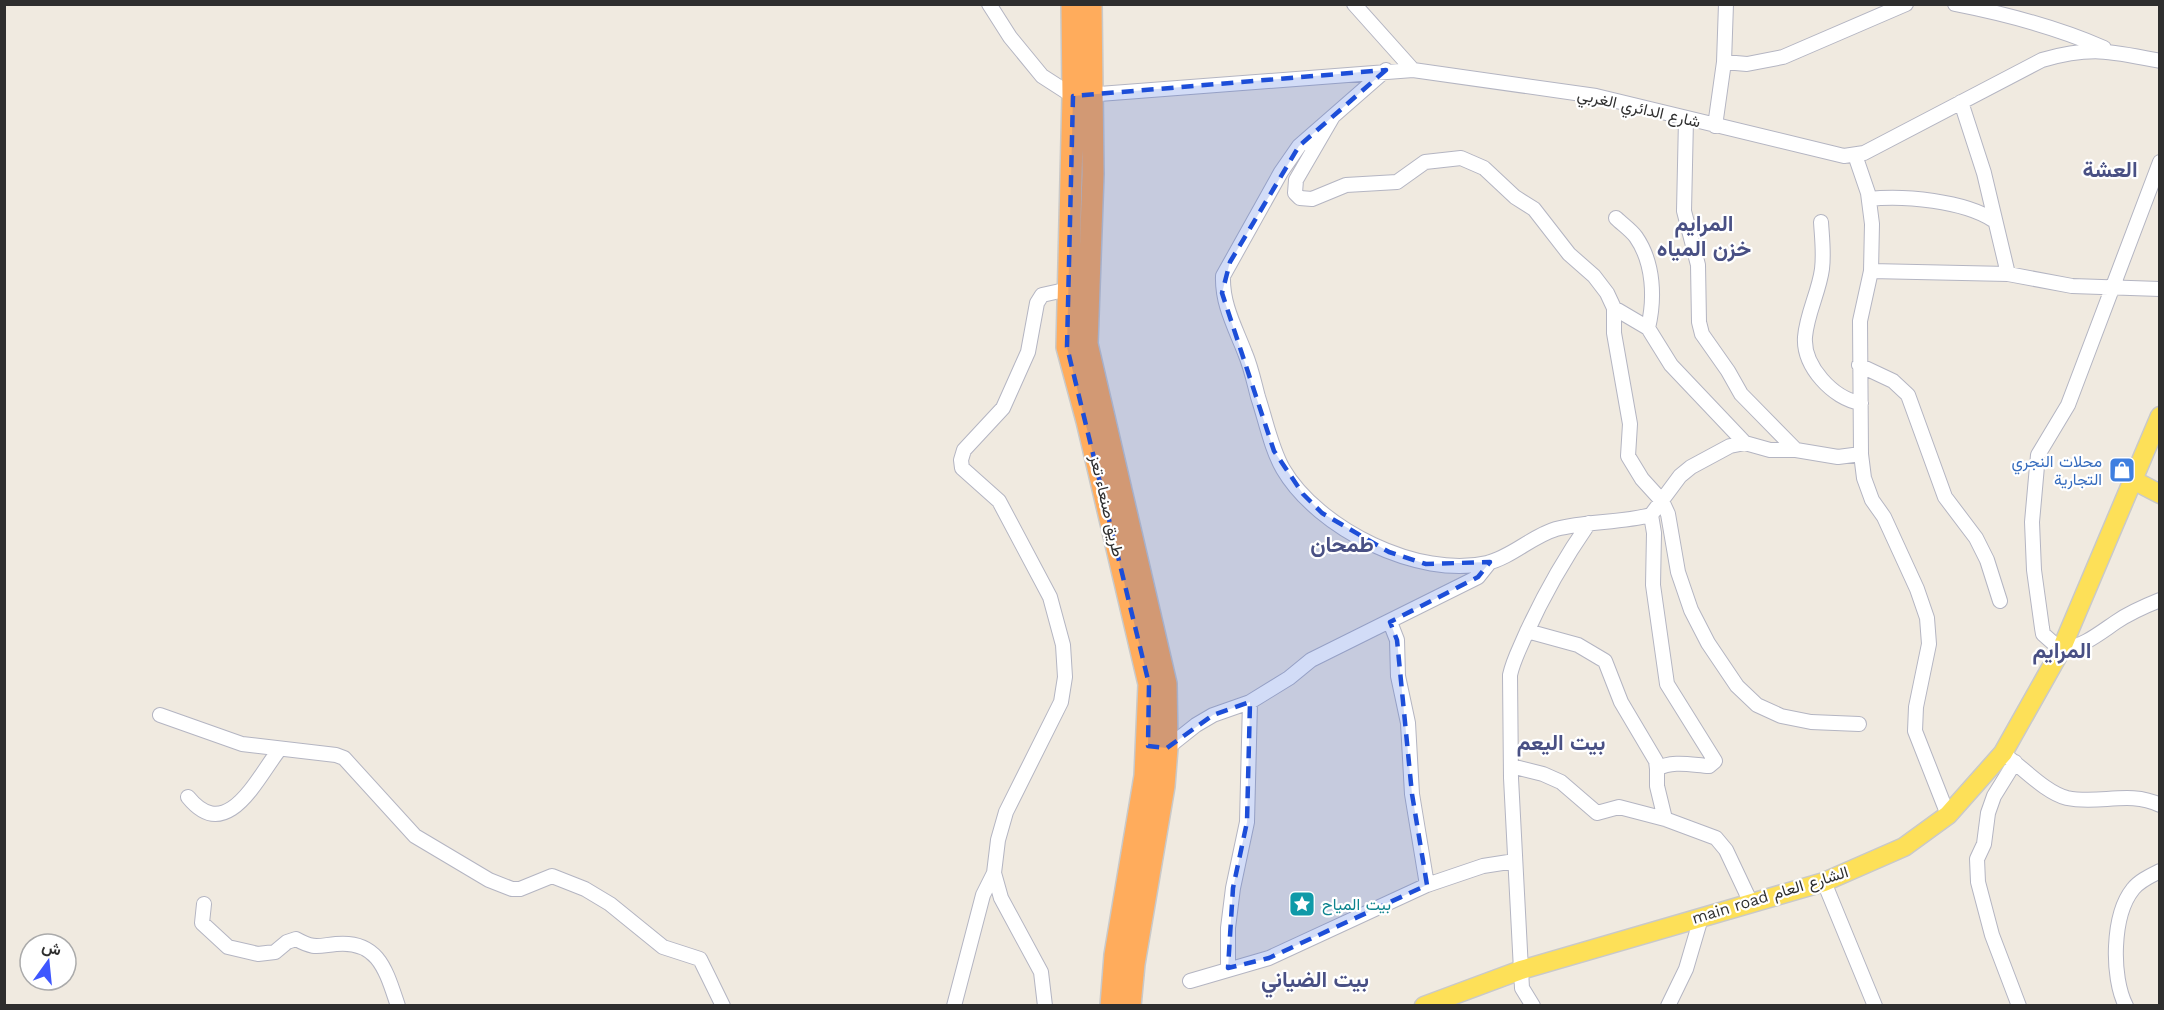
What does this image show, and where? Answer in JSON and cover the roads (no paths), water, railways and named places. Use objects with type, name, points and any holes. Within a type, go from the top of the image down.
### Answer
[{"type":"highway","name":"طريق صنعاء تعز","points":[[1072,4],[1093,174],[1087,344],[1166,684],[1157,747],[1115,955],[1111,1005]]},
{"type":"highway","name":"طريق صنعاء تعز","points":[[1091,4],[1068,289],[1067,347],[1149,684],[1164,786],[1134,964],[1130,1005]]},
{"type":"main road","name":"main road الشارع العام","points":[[1424,1005],[1521,970],[1824,882],[1904,847],[1948,816],[2008,758],[2061,650],[2160,416]]},
{"type":"main road","points":[[2133,480],[2160,494]]},
{"type":"street","points":[[989,4],[1010,37],[1042,76],[1083,95]]},
{"type":"street","points":[[1354,4],[1413,70]]},
{"type":"street","points":[[1715,126],[1724,62],[1726,4]]},
{"type":"street","points":[[1724,62],[1747,64],[1783,57],[1906,4]]},
{"type":"street","points":[[1955,4],[2069,33],[2109,50]]},
{"type":"street","name":"شارع الدائري الغربي","points":[[1083,95],[1386,70],[1413,70],[1596,96],[1832,155],[1855,155],[2042,60],[2074,51],[2109,50],[2160,61]]},
{"type":"street","points":[[1386,70],[1333,117],[1316,128],[1293,154],[1223,276],[1222,293],[1246,355],[1274,451],[1284,471],[1302,494],[1322,513],[1389,552],[1426,564],[1459,565],[1490,562],[1535,537],[1589,523],[1651,515],[1672,484],[1691,467],[1730,446],[1745,443],[1770,450],[1796,450],[1838,457],[1861,454]]},
{"type":"street","points":[[1961,102],[1984,173],[1993,220],[2008,274]]},
{"type":"street","points":[[1333,117],[1296,180],[1295,193],[1300,198],[1312,199],[1357,183],[1397,182],[1425,162],[1452,158],[1473,161],[1539,214],[1569,254],[1601,285],[1614,308],[1614,333],[1630,424],[1628,456],[1642,479],[1662,501],[1671,524],[1678,572],[1691,610],[1708,644],[1737,686],[1757,705],[1780,716],[1811,722],[1859,724]]},
{"type":"street","points":[[1686,119],[1684,211],[1698,265],[1699,322],[1702,334],[1741,394],[1796,450]]},
{"type":"street","points":[[1855,155],[1869,199],[1871,272],[1860,321],[1859,365],[1861,454],[1864,478],[1872,500],[1899,549],[1927,618],[1929,644],[1916,707],[1915,731],[1948,816]]},
{"type":"street","points":[[2160,162],[2145,195],[2114,289],[2068,405],[2038,455],[2032,499],[2034,570],[2043,634],[2061,650],[2078,647],[2094,639],[2117,621],[2160,600]]},
{"type":"street","points":[[1869,199],[1913,200],[1957,206],[1982,213],[1993,220]]},
{"type":"street","points":[[1616,218],[1638,240],[1649,270],[1652,304],[1648,328]]},
{"type":"street","points":[[1821,222],[1822,271],[1807,323],[1805,346],[1828,386],[1838,395],[1861,403]]},
{"type":"street","points":[[1871,272],[2008,274],[2072,286],[2160,289]]},
{"type":"street","points":[[954,1005],[983,895],[994,873],[998,840],[1006,812],[1061,702],[1065,677],[1063,645],[1050,597],[999,501],[962,468],[961,460],[964,450],[1003,408],[1018,378],[1028,352],[1036,303],[1042,295],[1068,289]]},
{"type":"street","points":[[1614,308],[1648,328],[1671,365],[1745,443]]},
{"type":"street","points":[[1859,365],[1893,381],[1908,395],[1945,497],[1976,538],[1987,560],[2000,601]]},
{"type":"street","points":[[1651,515],[1654,533],[1653,585],[1667,684],[1715,761],[1709,766],[1681,764],[1664,765],[1657,769]]},
{"type":"street","points":[[1533,1005],[1522,988],[1511,766],[1510,675],[1513,662],[1562,561],[1589,523]]},
{"type":"street","points":[[1157,747],[1213,715],[1250,702],[1289,678],[1311,660],[1478,578],[1490,562]]},
{"type":"street","points":[[1390,622],[1397,640],[1398,676],[1408,723],[1412,794],[1427,885]]},
{"type":"street","points":[[1527,632],[1578,645],[1605,661],[1620,702],[1656,761],[1657,786],[1665,819]]},
{"type":"street","points":[[1228,968],[1228,928],[1233,888],[1247,822],[1250,702]]},
{"type":"street","points":[[160,715],[216,737],[279,750],[308,750],[344,758],[415,836],[489,880],[512,889],[520,889],[552,876],[585,889],[610,904],[663,946],[699,959],[723,1005]]},
{"type":"street","points":[[188,797],[200,811],[213,814],[227,812],[242,802],[279,750]]},
{"type":"street","points":[[2019,1005],[1992,935],[1978,882],[1977,859],[1984,844],[1988,813],[2008,758],[2060,795],[2068,798],[2082,800],[2136,797],[2160,805]]},
{"type":"street","points":[[1511,766],[1543,774],[1561,782],[1597,813],[1619,807],[1665,819],[1706,834],[1724,845],[1751,903]]},
{"type":"street","points":[[1190,981],[1228,968],[1269,958],[1427,885],[1483,866],[1515,861]]},
{"type":"street","points":[[2126,1005],[2116,959],[2116,936],[2121,914],[2135,887],[2160,871]]},
{"type":"street","points":[[994,873],[1006,908],[1041,972],[1045,1005]]},
{"type":"street","points":[[1824,882],[1875,1005]]},
{"type":"street","points":[[204,904],[202,923],[228,946],[267,954],[296,939],[312,948],[355,943],[369,948],[386,971],[398,1005]]},
{"type":"street","points":[[1668,1005],[1686,969],[1701,918]]},
{"type":"place","name":"محلات النجري التجارية","points":[[2122,470]]},
{"type":"place","name":"بيت المياح","points":[[1302,904]]},
{"type":"district","name":"العشة","points":[[2110,169]]},
{"type":"district","name":"المرايم خزن المياه","points":[[1704,236]]},
{"type":"district","name":"طمحان","points":[[1342,544]]},
{"type":"district","name":"المرايم","points":[[2062,650]]},
{"type":"district","name":"بيت اليعم","points":[[1561,742]]},
{"type":"district","name":"بيت الضياني","points":[[1315,979]]}]
